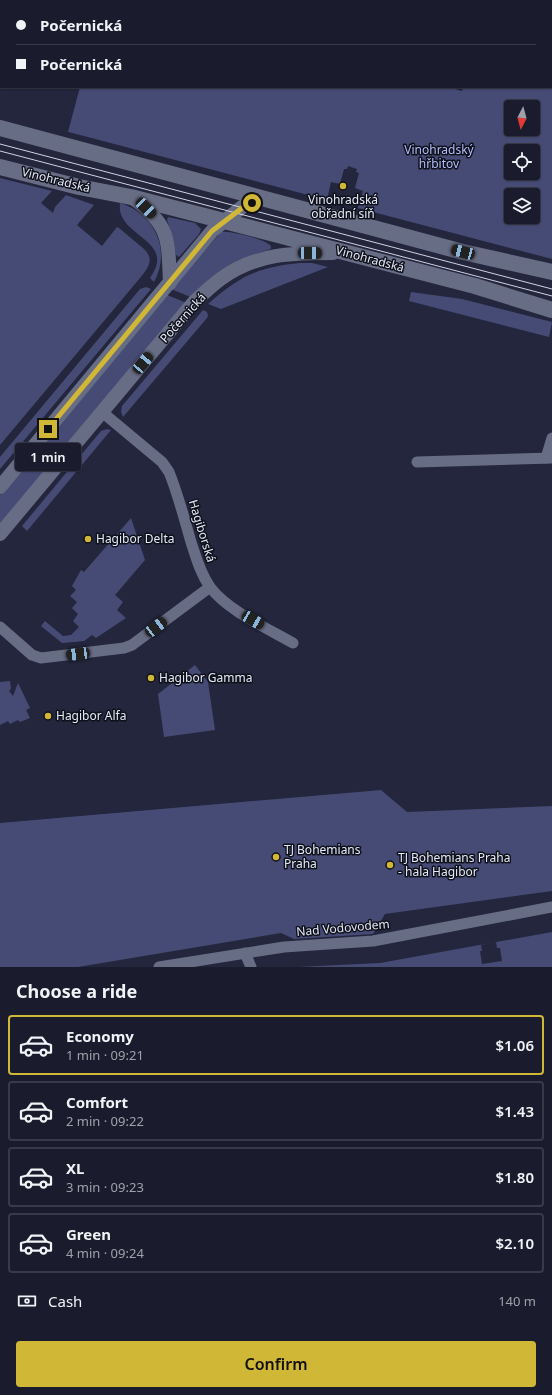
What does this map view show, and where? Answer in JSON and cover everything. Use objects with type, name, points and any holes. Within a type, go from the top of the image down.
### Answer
[{"type":"main road","points":[[0,128],[463,252],[552,272]]},
{"type":"main road","name":"Vinohradská","points":[[0,166],[79,187],[131,197],[475,286],[552,310]]},
{"type":"street","points":[[131,197],[146,208],[159,221],[166,235],[169,249],[170,284]]},
{"type":"street","points":[[0,487],[170,284],[212,231],[242,208],[262,198]]},
{"type":"street","name":"Počernická","points":[[0,534],[194,302],[221,278],[241,266],[279,255],[347,253]]},
{"type":"street","name":"Hagiborská","points":[[102,412],[162,462],[169,472],[196,558],[210,587],[240,612],[293,643]]},
{"type":"street","points":[[417,462],[549,458],[552,438]]},
{"type":"street","points":[[0,627],[32,655],[41,658],[124,648],[132,645],[210,587]]},
{"type":"street","name":"Nad Vodovodem","points":[[159,967],[284,946],[373,941],[552,907]]},
{"type":"street","points":[[245,953],[251,967]]},
{"type":"green space","name":"Vinohradský hřbitov","points":[[80,88],[452,88],[462,91],[463,88],[552,88],[552,259],[358,208],[363,191],[355,188],[359,173],[356,172],[357,169],[348,166],[347,169],[344,169],[340,184],[331,182],[327,200],[68,132]]},
{"type":"green space","points":[[0,178],[52,191],[41,203],[53,213],[55,207],[66,195],[94,205],[77,225],[102,246],[117,227],[144,249],[150,260],[148,267],[140,278],[0,445]]},
{"type":"green space","points":[[120,203],[132,208],[142,215],[156,234],[160,246],[161,258],[159,270],[154,282],[150,278],[157,265],[156,255],[151,246],[127,224],[121,214]]},
{"type":"green space","points":[[168,217],[195,223],[201,229],[199,234],[179,257],[176,255],[174,242],[167,220]]},
{"type":"green space","points":[[221,232],[231,232],[255,238],[267,243],[271,246],[271,249],[252,255],[193,298],[171,289]]},
{"type":"green space","points":[[312,263],[328,267],[221,309],[208,304],[230,286],[250,274],[272,267]]},
{"type":"green space","points":[[146,287],[151,289],[0,469],[0,457],[140,289]]},
{"type":"green space","points":[[411,292],[462,299],[552,322],[549,337],[409,301]]},
{"type":"green space","points":[[167,295],[187,303],[0,528],[0,495]]},
{"type":"green space","points":[[203,310],[207,312],[207,318],[123,417],[121,412],[122,406]]},
{"type":"green space","points":[[107,429],[111,430],[27,531],[22,526],[101,431]]},
{"type":"green space","points":[[131,518],[145,560],[115,595],[123,602],[117,610],[126,618],[96,638],[92,635],[84,641],[62,643],[41,626],[45,621],[63,636],[71,635],[79,627],[73,621],[78,614],[72,608],[77,602],[70,596],[76,590],[72,586],[81,570],[84,572]]},
{"type":"green space","points":[[195,665],[208,682],[215,730],[164,737],[158,694]]},
{"type":"green space","points":[[10,681],[11,689],[9,691],[13,696],[18,683],[30,708],[26,710],[30,718],[20,722],[18,720],[10,724],[8,721],[0,725],[0,682]]},
{"type":"green space","name":"TJ Bohemians Praha","points":[[381,790],[407,812],[552,806],[552,891],[385,914],[373,934],[294,939],[281,933],[78,967],[0,967],[0,823]]},
{"type":"green space","points":[[552,932],[552,967],[298,967],[380,963],[491,943],[481,945],[482,951],[480,951],[482,964],[502,961],[500,948],[497,948],[496,942]]},
{"type":"tram line","points":[[0,144],[552,289]]},
{"type":"tram line","points":[[0,151],[552,296]]},
{"type":"place","name":"Vinohradská obřadní síň","points":[[343,186]]},
{"type":"place","name":"Hagibor Delta","points":[[88,539]]},
{"type":"place","name":"Hagibor Gamma","points":[[151,678]]},
{"type":"place","name":"Hagibor Alfa","points":[[48,716]]},
{"type":"place","name":"TJ Bohemians Praha","points":[[276,857]]},
{"type":"place","name":"TJ Bohemians Praha - hala Hagibor","points":[[390,865]]},
{"type":"route","points":[[48,429],[212,231],[242,208],[252,203]]}]
